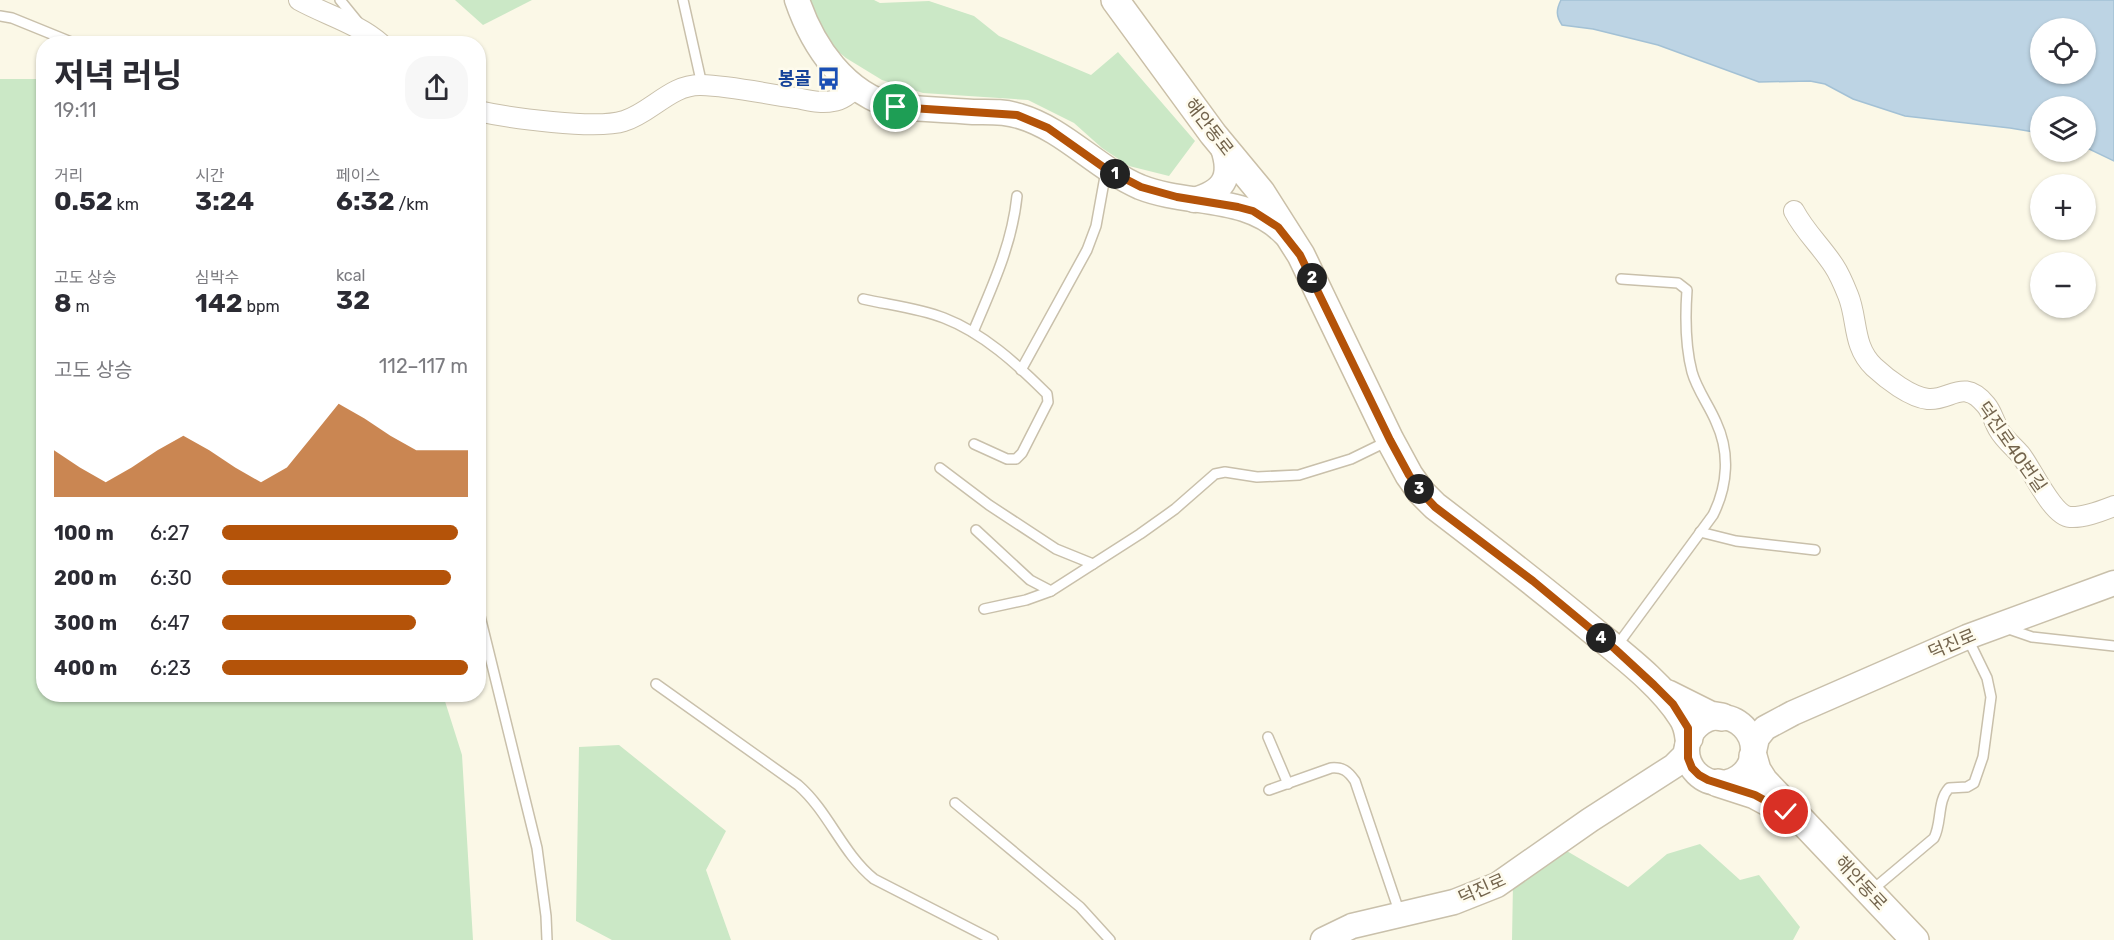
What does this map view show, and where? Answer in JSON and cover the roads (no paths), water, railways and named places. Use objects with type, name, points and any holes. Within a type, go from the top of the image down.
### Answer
[{"type":"main road","name":"해안동로","points":[[1115,0],[1221,143],[1261,192],[1300,255],[1390,440],[1421,492],[1435,507],[1533,581],[1615,649],[1654,685],[1681,715],[1688,728],[1689,738]]},
{"type":"main road","name":"해안동로","points":[[1654,685],[1684,704],[1710,715],[1727,718]]},
{"type":"main road","name":"해안동로","points":[[1753,756],[1757,770],[1764,781],[1869,892],[1909,938]]},
{"type":"main road","name":"해안동로","points":[[1718,783],[1769,802],[1807,826]]},
{"type":"street","points":[[299,0],[370,36]]},
{"type":"street","name":"해안동로","points":[[797,0],[805,22],[821,50],[842,76],[856,88],[882,104],[896,107],[1017,115],[1048,128],[1106,169],[1141,187],[1159,193],[1253,211],[1278,227],[1300,255]]},
{"type":"street","points":[[486,112],[539,120],[613,124],[626,121],[692,85],[822,102],[840,99],[856,88]]},
{"type":"street","points":[[1194,200],[1208,196],[1219,189],[1225,180],[1227,158],[1221,143]]},
{"type":"street","name":"덕진로40번길","points":[[1794,211],[1803,228],[1834,266],[1849,298],[1855,332],[1862,352],[1873,366],[1917,396],[1930,399],[1964,391],[1977,397],[1987,406],[2000,432],[2020,454],[2061,514],[2068,518],[2095,513],[2114,506]]},
{"type":"street","name":"덕진로","points":[[1793,713],[1999,624],[2114,583]]},
{"type":"street","points":[[1718,783],[1699,775],[1692,768],[1687,748],[1694,729],[1702,722],[1712,718],[1751,722],[1793,713]]},
{"type":"street","points":[[1623,799],[1680,784],[1728,782],[1744,772],[1753,756],[1757,738],[1765,728],[1793,713]]},
{"type":"street","points":[[1727,718],[1742,725],[1749,734],[1753,745],[1753,756]]},
{"type":"street","name":"덕진로","points":[[1323,940],[1352,926],[1454,902],[1497,885],[1590,820],[1674,766],[1684,755],[1689,738]]},
{"type":"lane","points":[[340,0],[372,36]]},
{"type":"lane","points":[[683,0],[702,85]]},
{"type":"lane","points":[[0,16],[12,18],[56,36]]},
{"type":"lane","points":[[1021,370],[1087,250],[1096,226],[1106,169]]},
{"type":"lane","points":[[973,332],[1003,262],[1014,221],[1017,195]]},
{"type":"lane","points":[[1615,649],[1720,502],[1726,463],[1725,447],[1717,423],[1692,372],[1685,328],[1687,290],[1678,283],[1621,279]]},
{"type":"lane","points":[[863,299],[941,317],[973,332],[1047,394],[1048,402],[1022,453],[1016,459],[1007,459],[974,444]]},
{"type":"lane","points":[[984,609],[1026,600],[1051,591],[1175,509],[1215,474],[1225,472],[1257,477],[1299,475],[1352,459],[1390,440]]},
{"type":"lane","points":[[940,468],[989,505],[1056,549],[1093,564]]},
{"type":"lane","points":[[976,530],[1030,580],[1051,591]]},
{"type":"lane","points":[[1700,532],[1736,541],[1815,550]]},
{"type":"lane","points":[[1999,624],[2015,633],[2031,637],[2114,646]]},
{"type":"lane","points":[[1869,892],[1934,838],[1943,794],[1949,788],[1967,787],[1974,783],[1983,757],[1984,736],[1991,698],[1988,678],[1967,637]]},
{"type":"lane","points":[[486,641],[537,848],[548,940]]},
{"type":"lane","points":[[656,684],[813,798],[850,855],[860,868],[874,879],[993,940]]},
{"type":"lane","points":[[1268,737],[1288,784]]},
{"type":"lane","points":[[1269,790],[1330,768],[1340,767],[1349,773],[1355,781],[1400,914]]},
{"type":"lane","points":[[955,803],[1080,907],[1110,940]]},
{"type":"water","points":[[1561,0],[2114,0],[2114,161],[2096,152],[2096,96],[2030,96],[2030,131],[1905,116],[1853,99],[1825,84],[1810,81],[1759,82],[1658,45],[1593,29],[1562,25],[1558,10]]},
{"type":"place","name":"봉골","points":[[829,79]]}]
